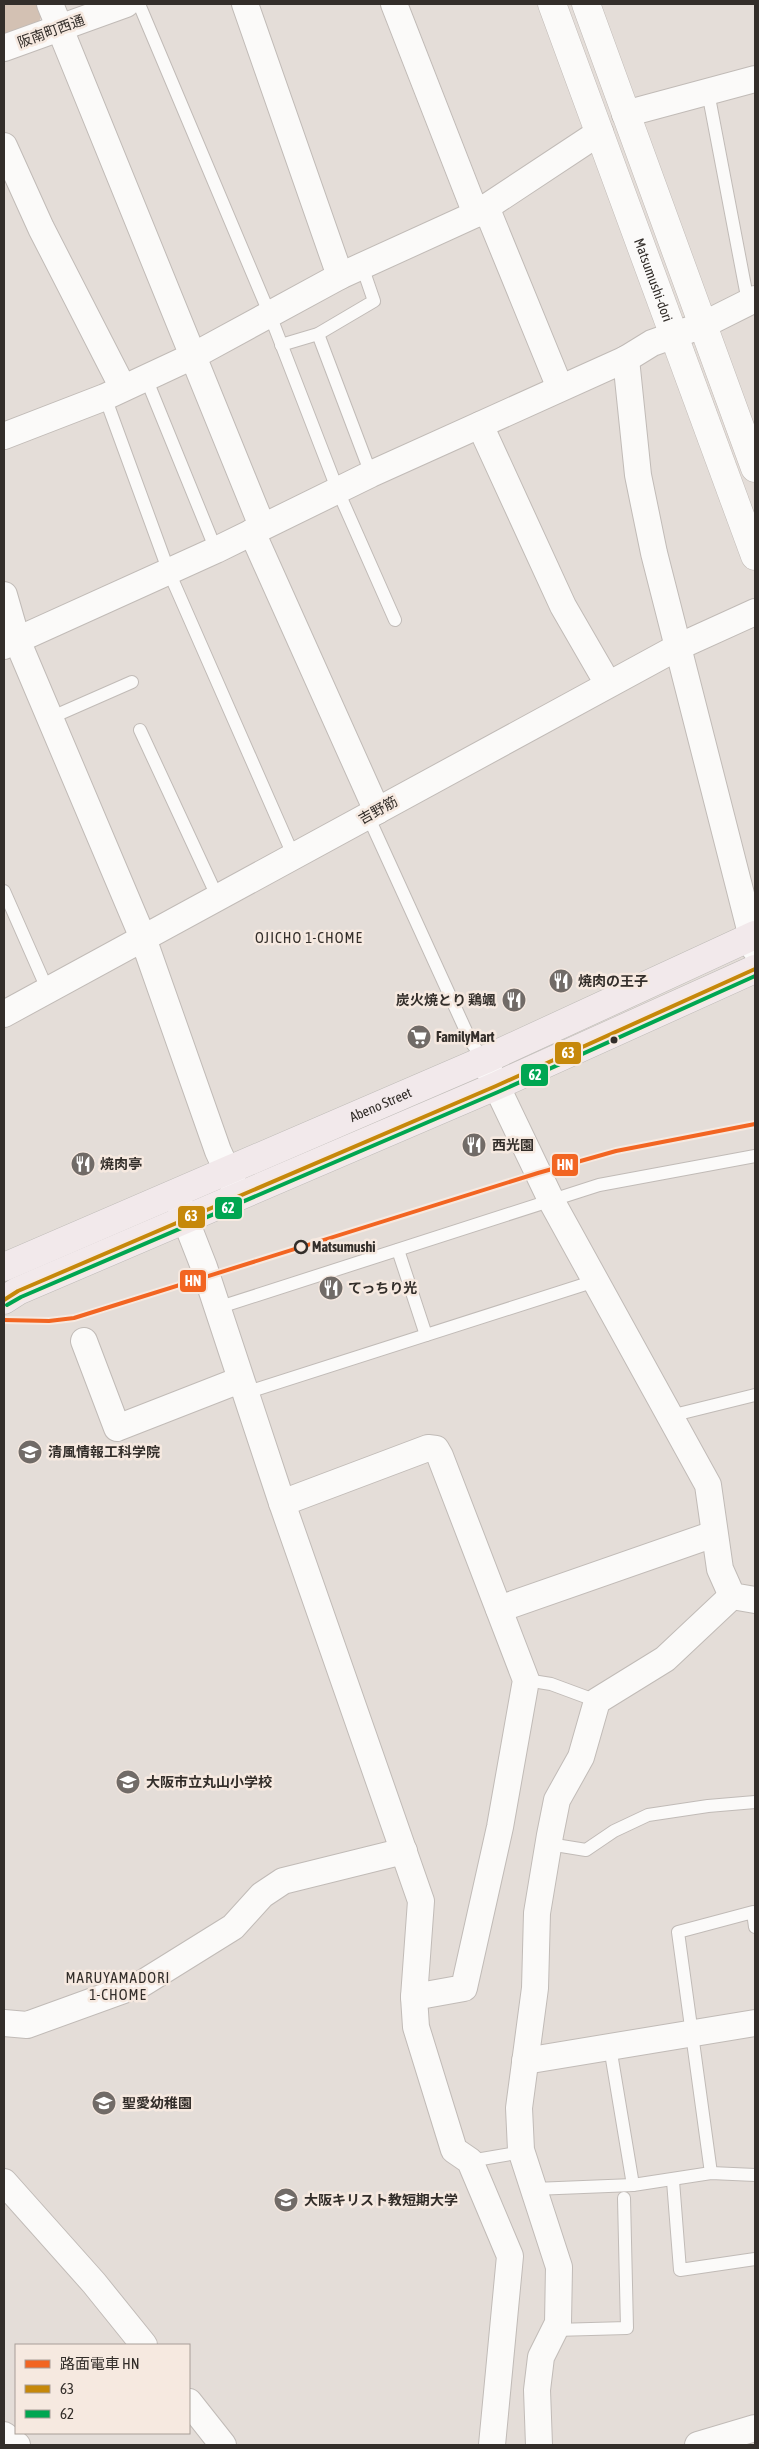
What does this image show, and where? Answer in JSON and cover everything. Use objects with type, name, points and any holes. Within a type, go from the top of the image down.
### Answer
[{"type":"main road","name":"Abeno Street","points":[[4,1267],[484,1060],[754,941]]},
{"type":"main road","name":"Abeno Street","points":[[4,1300],[18,1291],[185,1218],[496,1086],[755,969]]},
{"type":"street","points":[[50,4],[193,356],[257,529],[372,814]]},
{"type":"street","name":"阪南町西通","points":[[4,48],[126,4]]},
{"type":"street","points":[[244,4],[351,271]]},
{"type":"street","points":[[394,4],[481,211],[560,388]]},
{"type":"street","name":"Matsumushi-dori","points":[[552,4],[755,556]]},
{"type":"street","points":[[586,4],[755,468]]},
{"type":"street","points":[[625,114],[755,79]]},
{"type":"street","points":[[4,436],[125,388],[193,356],[351,271],[481,211],[600,132]]},
{"type":"street","points":[[4,146],[41,228],[125,388]]},
{"type":"street","points":[[11,643],[216,550],[371,474],[626,359],[652,343],[703,325],[752,300]]},
{"type":"street","points":[[626,359],[638,475],[654,553],[754,941]]},
{"type":"street","points":[[480,425],[563,606],[608,684]]},
{"type":"street","points":[[4,595],[11,643],[50,718],[143,938],[227,1171],[238,1196]]},
{"type":"street","name":"吉野筋","points":[[4,1014],[608,684],[678,647],[755,612]]},
{"type":"street","points":[[484,1060],[552,1202],[708,1485],[720,1569],[744,1598],[665,1658],[597,1701],[581,1757],[557,1800],[537,1913],[535,1988],[519,2108],[522,2152],[559,2266],[558,2323],[541,2357],[537,2390],[539,2445]]},
{"type":"street","points":[[175,1193],[217,1308],[282,1504],[421,1900],[414,1998],[416,2027],[454,2150],[470,2161],[510,2256],[492,2445]]},
{"type":"street","points":[[84,1341],[117,1428],[242,1387]]},
{"type":"street","points":[[282,1504],[428,1448],[436,1449],[526,1680],[500,1827],[464,1988],[414,1998]]},
{"type":"street","points":[[499,1609],[714,1534]]},
{"type":"street","points":[[4,2023],[27,2025],[143,1983],[233,1927],[262,1894],[283,1881],[404,1851]]},
{"type":"street","points":[[525,2061],[755,2023]]},
{"type":"street","points":[[4,2182],[94,2283],[143,2344]]},
{"type":"street","points":[[190,2403],[224,2445]]},
{"type":"street","points":[[698,2445],[755,2428]]},
{"type":"street","points":[[4,2435],[17,2445]]},
{"type":"lane","points":[[139,4],[270,315],[338,490],[395,620]]},
{"type":"lane","points":[[708,92],[752,300]]},
{"type":"lane","points":[[281,345],[318,334],[374,302],[351,271]]},
{"type":"lane","points":[[318,334],[371,474]]},
{"type":"lane","points":[[125,388],[216,550]]},
{"type":"lane","points":[[125,388],[169,572],[294,857]]},
{"type":"lane","points":[[50,718],[132,682]]},
{"type":"lane","points":[[140,730],[217,896]]},
{"type":"lane","points":[[372,814],[471,1042],[484,1060]]},
{"type":"lane","points":[[4,891],[48,991]]},
{"type":"lane","points":[[217,1308],[552,1202],[600,1185],[755,1156]]},
{"type":"lane","points":[[398,1250],[426,1335]]},
{"type":"lane","points":[[242,1387],[426,1335],[595,1281]]},
{"type":"lane","points":[[670,1416],[755,1395]]},
{"type":"lane","points":[[526,1680],[551,1684],[597,1701]]},
{"type":"lane","points":[[549,1844],[586,1850],[614,1831],[648,1815],[708,1806],[755,1802]]},
{"type":"lane","points":[[711,2173],[678,1932],[753,1912],[755,1927]]},
{"type":"lane","points":[[610,2047],[633,2185]]},
{"type":"lane","points":[[470,2161],[522,2152]]},
{"type":"lane","points":[[534,2189],[633,2185],[673,2181],[711,2173],[755,2176]]},
{"type":"lane","points":[[673,2181],[680,2270],[755,2259]]},
{"type":"lane","points":[[555,2330],[627,2328],[624,2198]]},
{"type":"shaded area","points":[[4,4],[39,4],[43,12],[39,22],[4,35]]},
{"type":"tram line","name":"HN","points":[[4,1320],[49,1321],[74,1318],[538,1173],[616,1151],[755,1124]]},
{"type":"transit line","name":"63","points":[[4,1300],[18,1291],[496,1086],[755,969]]},
{"type":"transit line","name":"62","points":[[7,1305],[21,1297],[498,1092],[755,976]]},
{"type":"place","name":"焼肉の王子","points":[[561,981]]},
{"type":"place","name":"炭火焼とり 鶏颯","points":[[514,1000]]},
{"type":"place","name":"FamilyMart","points":[[419,1037]]},
{"type":"place","name":"西光園","points":[[474,1145]]},
{"type":"place","name":"焼肉亭","points":[[83,1164]]},
{"type":"place","name":"Matsumushi","points":[[301,1247]]},
{"type":"place","name":"てっちり光","points":[[331,1288]]},
{"type":"place","name":"清風情報工科学院","points":[[30,1452]]},
{"type":"place","name":"大阪市立丸山小学校","points":[[128,1782]]},
{"type":"place","name":"聖愛幼稚園","points":[[104,2103]]},
{"type":"place","name":"大阪キリスト教短期大学","points":[[286,2200]]},
{"type":"district","name":"OJICHO 1-CHOME","points":[[309,938]]},
{"type":"district","name":"MARUYAMADORI 1-CHOME","points":[[118,1986]]}]
